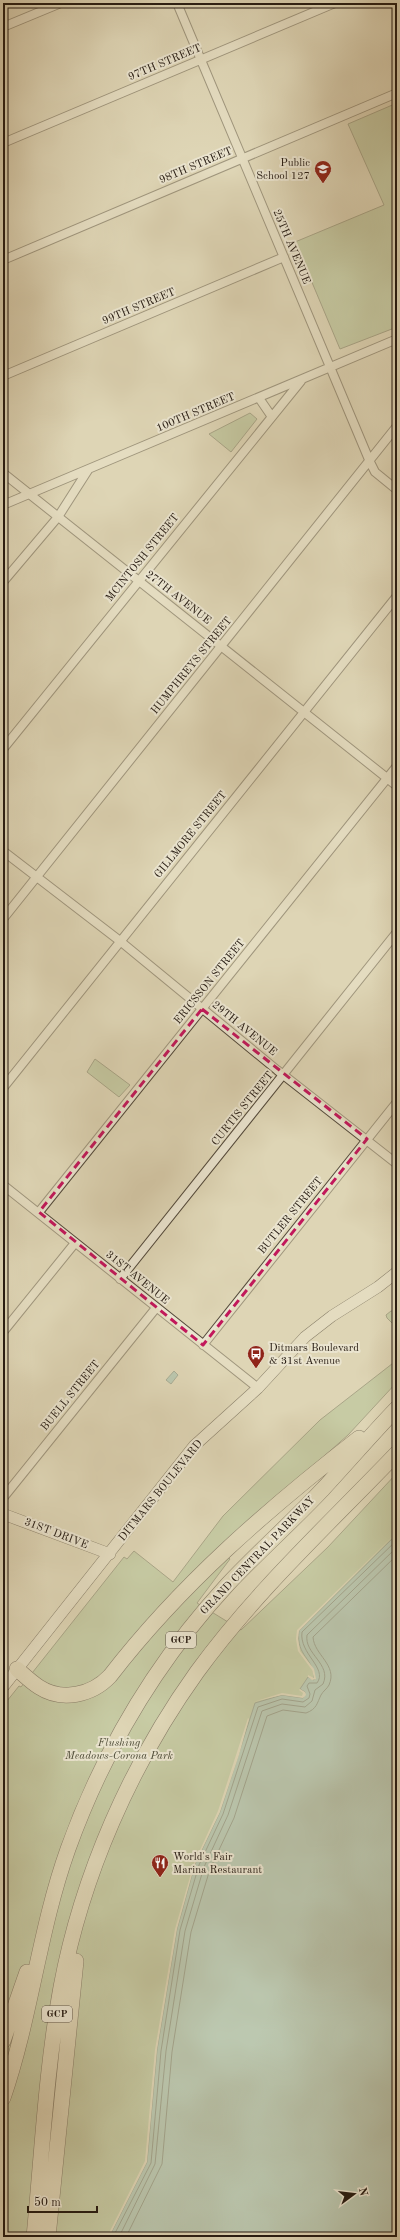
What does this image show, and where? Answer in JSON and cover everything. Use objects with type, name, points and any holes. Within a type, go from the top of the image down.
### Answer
[{"type":"highway","points":[[17,1669],[38,1687],[53,1693],[77,1695],[99,1686],[110,1676],[172,1602],[220,1555],[335,1457],[394,1410]]},
{"type":"highway","name":"GRAND CENTRAL PARKWAY","points":[[3,2098],[21,2036],[47,1917],[69,1848],[96,1782],[120,1735],[163,1664],[183,1636],[227,1585],[322,1490],[394,1410]]},
{"type":"highway","name":"GCP","points":[[34,2237],[47,2098],[63,1976],[87,1890],[122,1801],[170,1712],[219,1644],[263,1593],[397,1453]]},
{"type":"highway","name":"GCP","points":[[48,2237],[59,2139],[68,2022],[77,1957],[92,1886],[122,1801]]},
{"type":"highway","points":[[3,2041],[47,1917]]},
{"type":"highway","points":[[55,2237],[59,2139]]},
{"type":"street","points":[[3,27],[61,3]]},
{"type":"street","name":"25TH AVENUE","points":[[177,3],[370,462],[375,472],[397,490]]},
{"type":"street","name":"97TH STREET","points":[[3,143],[335,3]]},
{"type":"street","name":"98TH STREET","points":[[3,260],[397,93]]},
{"type":"street","name":"99TH STREET","points":[[3,376],[284,257]]},
{"type":"street","name":"100TH STREET","points":[[3,505],[301,381],[397,339]]},
{"type":"street","name":"MCINTOSH STREET","points":[[3,749],[301,381]]},
{"type":"street","points":[[259,398],[272,417]]},
{"type":"street","name":"HUMPHREYS STREET","points":[[3,919],[38,878],[370,462],[397,426]]},
{"type":"street","points":[[3,582],[58,517],[89,469]]},
{"type":"street","name":"27TH AVENUE","points":[[3,472],[397,786]]},
{"type":"street","name":"GILLMORE STREET","points":[[3,1088],[397,596]]},
{"type":"street","name":"ERICSSON STREET","points":[[39,1212],[397,766]]},
{"type":"street","name":"29TH AVENUE","points":[[3,851],[120,941],[202,1009],[397,1164]]},
{"type":"street","name":"CURTIS STREET","points":[[120,1279],[397,932]]},
{"type":"street","name":"BUTLER STREET","points":[[203,1345],[397,1102]]},
{"type":"street","name":"31ST AVENUE","points":[[3,1185],[39,1212],[75,1243],[258,1388]]},
{"type":"street","points":[[3,1332],[75,1243]]},
{"type":"street","name":"DITMARS BOULEVARD","points":[[3,1687],[110,1554],[194,1446],[258,1388],[305,1337],[332,1316],[378,1288],[397,1272]]},
{"type":"street","name":"BUELL STREET","points":[[3,1498],[156,1308]]},
{"type":"street","name":"31ST DRIVE","points":[[3,1514],[110,1554]]},
{"type":"highlighted area","points":[[202,1009],[367,1139],[203,1345],[39,1212]]},
{"type":"green space","points":[[397,103],[397,327],[340,349],[295,242],[384,205],[348,124]]},
{"type":"green space","points":[[250,413],[257,419],[231,452],[209,434]]},
{"type":"green space","points":[[95,1059],[130,1085],[119,1097],[87,1072]]},
{"type":"green space","points":[[391,1311],[397,1311],[397,1328],[387,1318],[386,1315]]},
{"type":"green space","name":"Flushing Meadows-Corona Park","points":[[397,1360],[397,1382],[348,1435],[279,1496],[228,1557],[230,1559],[197,1603],[241,1630],[328,1547],[397,1473],[397,1632],[141,2237],[3,2237],[3,1706],[19,1686],[21,1687],[124,1557],[127,1559],[134,1551],[173,1582],[223,1516],[320,1420]]},
{"type":"water","points":[[174,1371],[178,1375],[171,1384],[166,1380]]},
{"type":"water","points":[[397,1534],[397,2237],[109,2237],[147,2162],[157,2050],[177,1929],[195,1864],[220,1812],[255,1703],[282,1695],[303,1698],[305,1692],[300,1689],[308,1677],[314,1680],[311,1666],[300,1646],[299,1631]]},
{"type":"pier","points":[[397,1532],[299,1631],[298,1639],[300,1651],[314,1669],[316,1679],[312,1680],[308,1677],[308,1675],[314,1678],[312,1670],[298,1651],[296,1639],[297,1630]]},
{"type":"pier","points":[[300,1689],[305,1692],[306,1695],[303,1698],[282,1695],[253,1702],[282,1693],[302,1696],[303,1693],[299,1690]]},
{"type":"pier","points":[[248,1718],[249,1719],[239,1755],[220,1812],[195,1864],[177,1929],[157,2050],[147,2162],[109,2237],[107,2237],[145,2161],[155,2050],[175,1929],[194,1863],[218,1811]]},
{"type":"place","name":"Public School 127","points":[[323,184]]},
{"type":"place","name":"Ditmars Boulevard & 31st Avenue","points":[[256,1369]]},
{"type":"place","name":"World's Fair Marina Restaurant","points":[[160,1878]]}]
